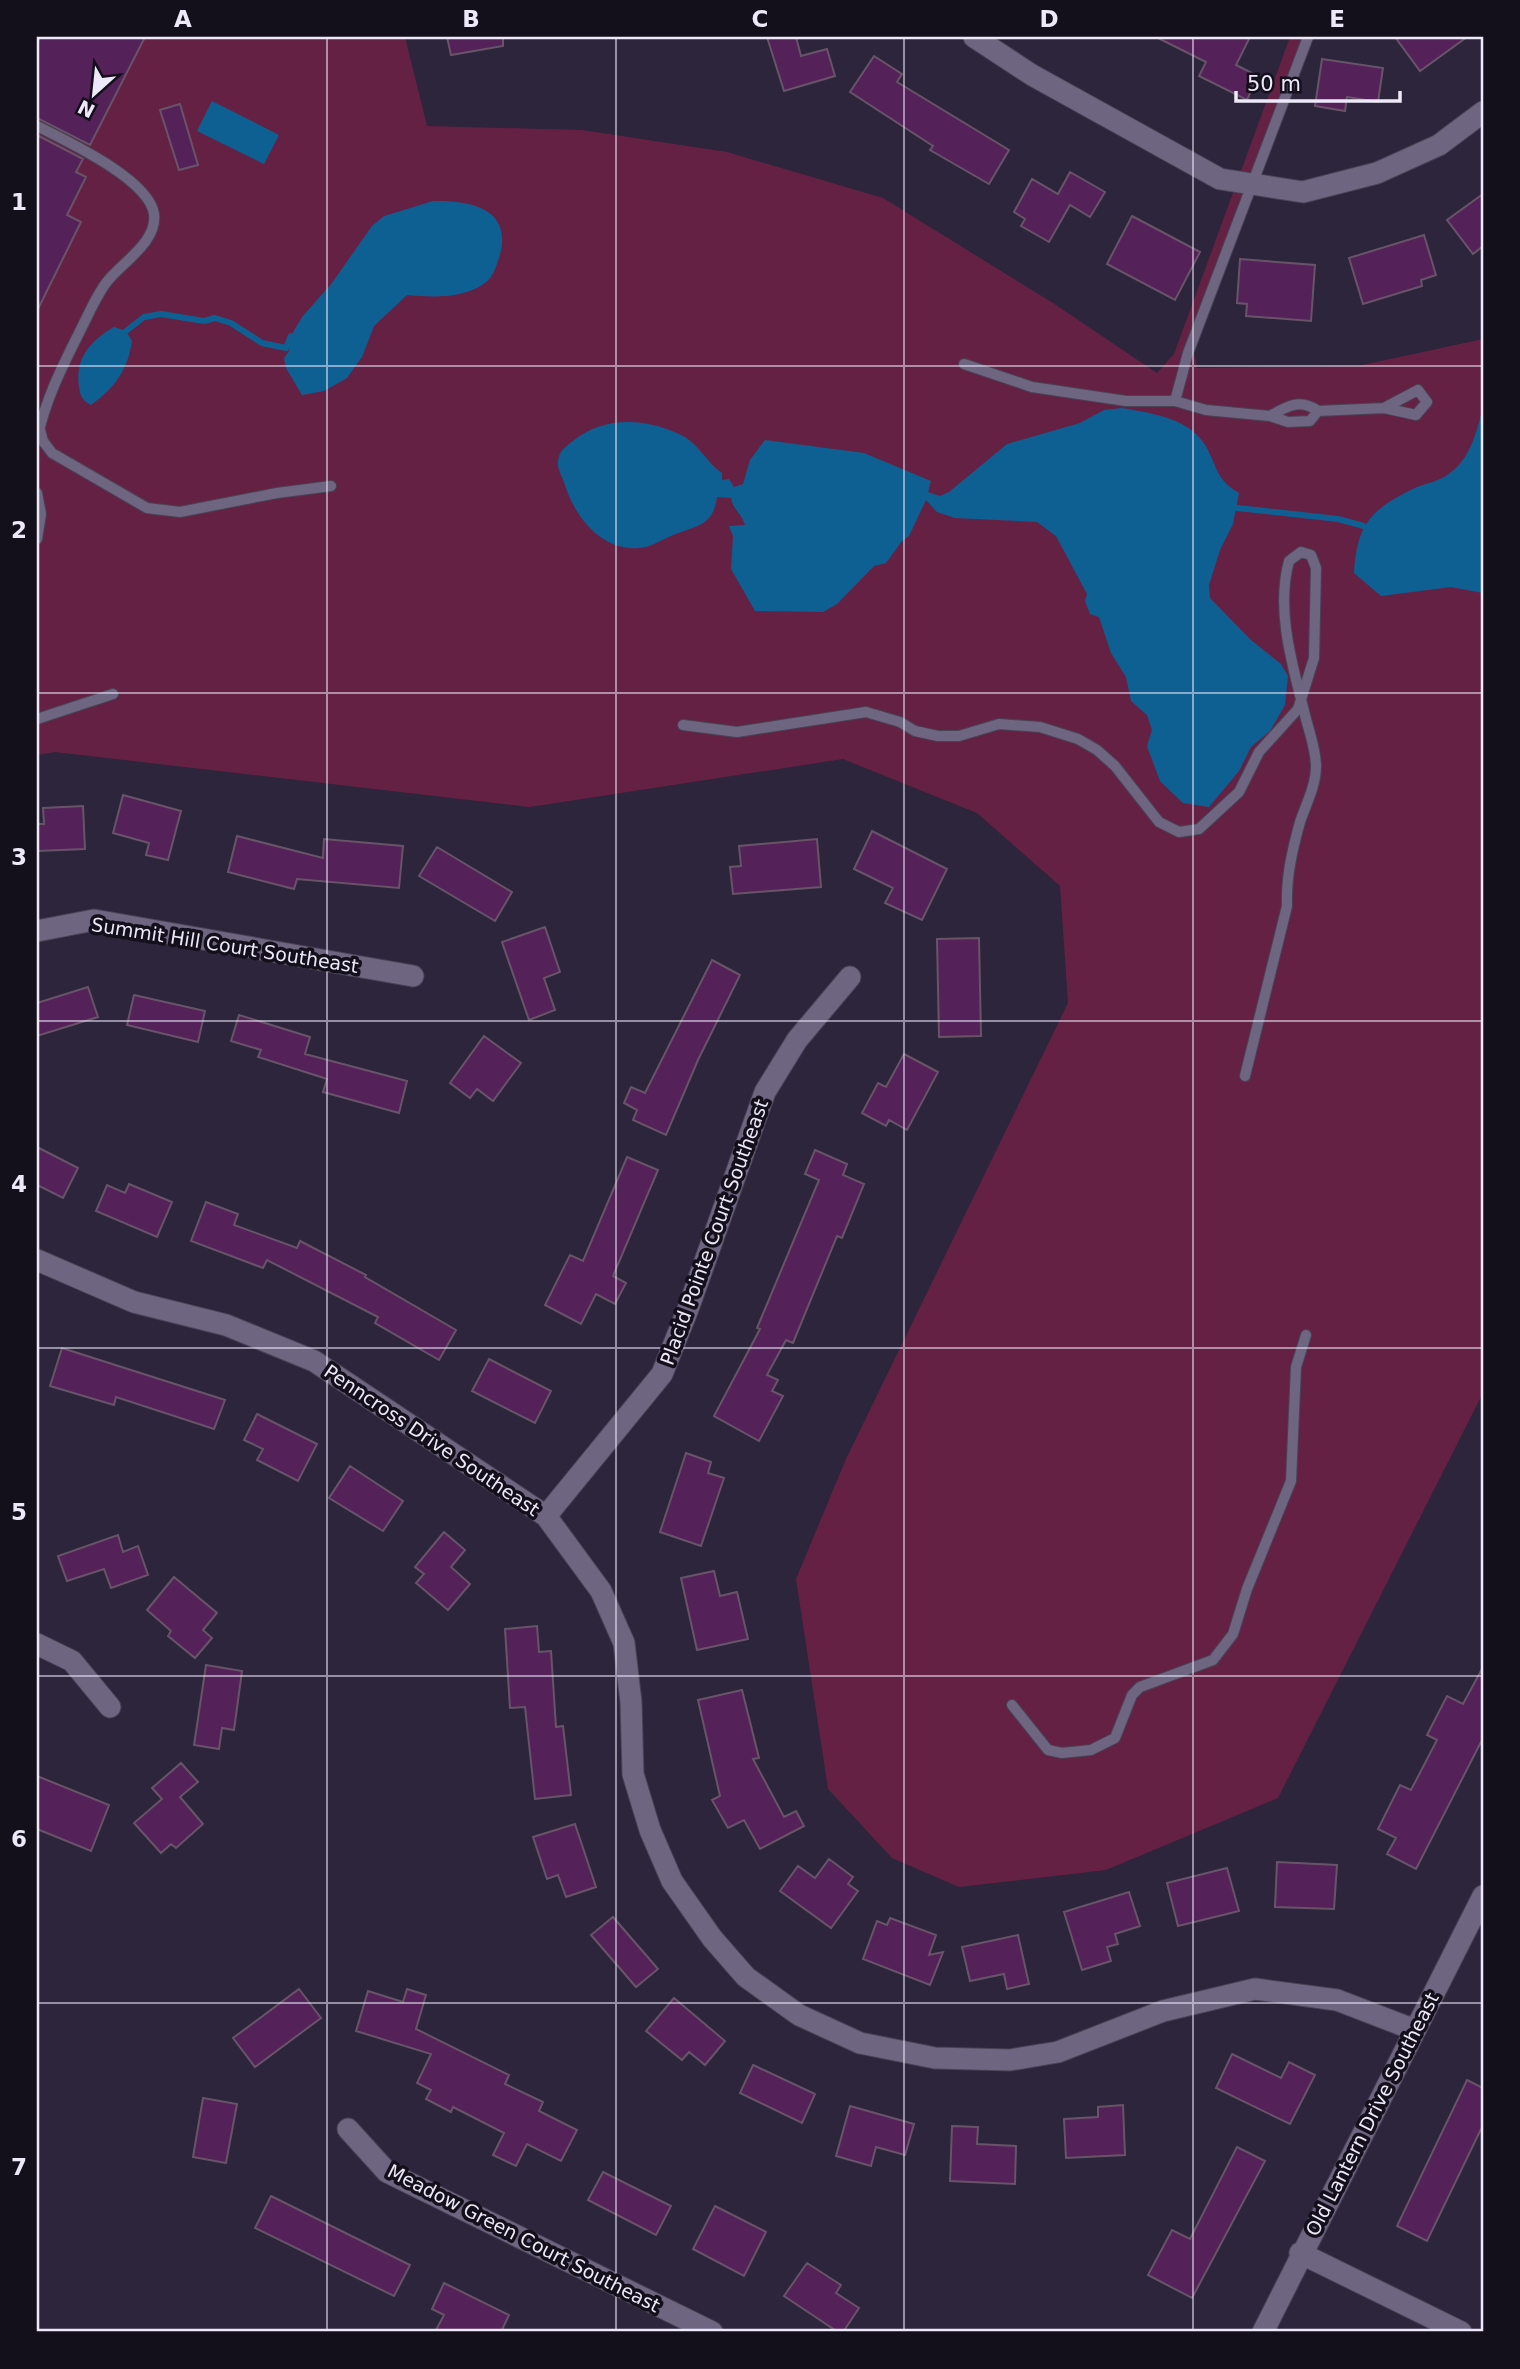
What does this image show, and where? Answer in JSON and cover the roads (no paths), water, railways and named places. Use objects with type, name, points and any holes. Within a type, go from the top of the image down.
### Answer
[{"type":"street","points":[[974,37],[1031,75],[1220,178],[1303,192],[1377,173],[1439,145],[1483,112]]},
{"type":"street","name":"Summit Hill Court Southeast","points":[[37,931],[94,920],[413,976]]},
{"type":"street","name":"Placid Pointe Court Southeast","points":[[546,1516],[662,1374],[688,1309],[765,1092],[797,1041],[849,977]]},
{"type":"street","name":"Penncross Drive Southeast","points":[[37,1260],[134,1302],[226,1325],[314,1361],[546,1516],[601,1591],[624,1643],[631,1702],[633,1774],[650,1830],[672,1881],[712,1938],[746,1977],[799,2015],[860,2043],[934,2058],[1010,2060],[1058,2052],[1163,2011],[1255,1989],[1337,2000],[1415,2030]]},
{"type":"street","points":[[37,1643],[72,1661],[110,1707]]},
{"type":"street","name":"Old Lantern Drive Southeast","points":[[1262,2332],[1483,1896]]},
{"type":"street","name":"Meadow Green Court Southeast","points":[[348,2129],[387,2172],[712,2332]]},
{"type":"street","points":[[1300,2253],[1461,2332]]},
{"type":"lane","points":[[1175,401],[1188,353],[1308,37]]},
{"type":"lane","points":[[37,126],[96,156],[148,200],[154,215],[152,230],[106,283],[95,303],[44,407],[37,439]]},
{"type":"lane","points":[[964,364],[1032,387],[1126,401],[1175,401],[1206,410],[1270,416],[1300,423],[1310,421],[1318,411]]},
{"type":"lane","points":[[1270,416],[1294,403],[1309,405],[1318,411],[1384,408]]},
{"type":"lane","points":[[39,426],[43,441],[52,453],[97,482],[147,508],[180,512],[277,492],[331,486]]},
{"type":"lane","points":[[37,493],[41,514],[37,539]]},
{"type":"lane","points":[[683,725],[737,732],[866,712],[900,722],[915,731],[938,736],[959,736],[999,724],[1040,727],[1078,739],[1097,750],[1115,766],[1158,822],[1179,832],[1199,829],[1229,804],[1259,752],[1298,709],[1300,694],[1311,673],[1314,658],[1316,568],[1311,555],[1301,552],[1289,561],[1285,608],[1287,636],[1300,694],[1316,763],[1315,778],[1290,859],[1286,882],[1287,906],[1245,1076]]},
{"type":"lane","points":[[37,719],[113,694]]},
{"type":"lane","points":[[1012,1705],[1048,1750],[1062,1753],[1091,1750],[1115,1738],[1132,1695],[1140,1687],[1213,1660],[1236,1626],[1247,1588],[1291,1481],[1296,1367],[1306,1335]]},
{"type":"water","points":[[212,101],[279,135],[264,164],[197,131]]},
{"type":"water","points":[[433,201],[475,206],[495,218],[502,241],[491,277],[474,290],[465,293],[407,295],[374,326],[362,357],[347,378],[324,391],[302,395],[286,368],[284,358],[289,351],[291,336],[302,317],[332,283],[372,226],[384,216]]},
{"type":"water","points":[[114,327],[126,331],[132,341],[130,351],[119,377],[107,392],[91,405],[80,393],[79,367],[91,344]]},
{"type":"water","points":[[1483,407],[1483,593],[1451,587],[1381,596],[1354,573],[1363,530],[1377,511],[1387,503],[1446,476],[1457,467],[1472,443]]},
{"type":"water","points":[[1122,408],[1171,419],[1192,431],[1208,450],[1222,479],[1239,493],[1233,524],[1220,550],[1209,585],[1210,598],[1251,640],[1281,664],[1288,676],[1285,705],[1270,731],[1251,747],[1239,771],[1209,807],[1183,803],[1160,781],[1147,746],[1152,730],[1147,715],[1131,701],[1126,677],[1111,653],[1099,617],[1090,614],[1085,601],[1087,594],[1056,536],[1037,522],[955,518],[937,512],[926,500],[909,536],[886,563],[874,566],[837,604],[823,612],[755,611],[731,569],[733,536],[729,526],[745,525],[731,498],[717,497],[712,514],[697,526],[647,547],[624,547],[600,537],[581,518],[568,494],[558,464],[563,450],[585,433],[611,424],[638,423],[666,429],[686,438],[722,473],[722,480],[729,479],[734,487],[743,484],[750,460],[765,440],[864,453],[931,481],[928,492],[940,496],[949,492],[1007,444],[1080,423],[1104,410]]},
{"type":"waterway","points":[[126,331],[144,317],[161,314],[204,321],[215,318],[231,323],[262,343],[286,348],[291,336]]},
{"type":"waterway","points":[[1237,508],[1338,519],[1364,526]]}]
